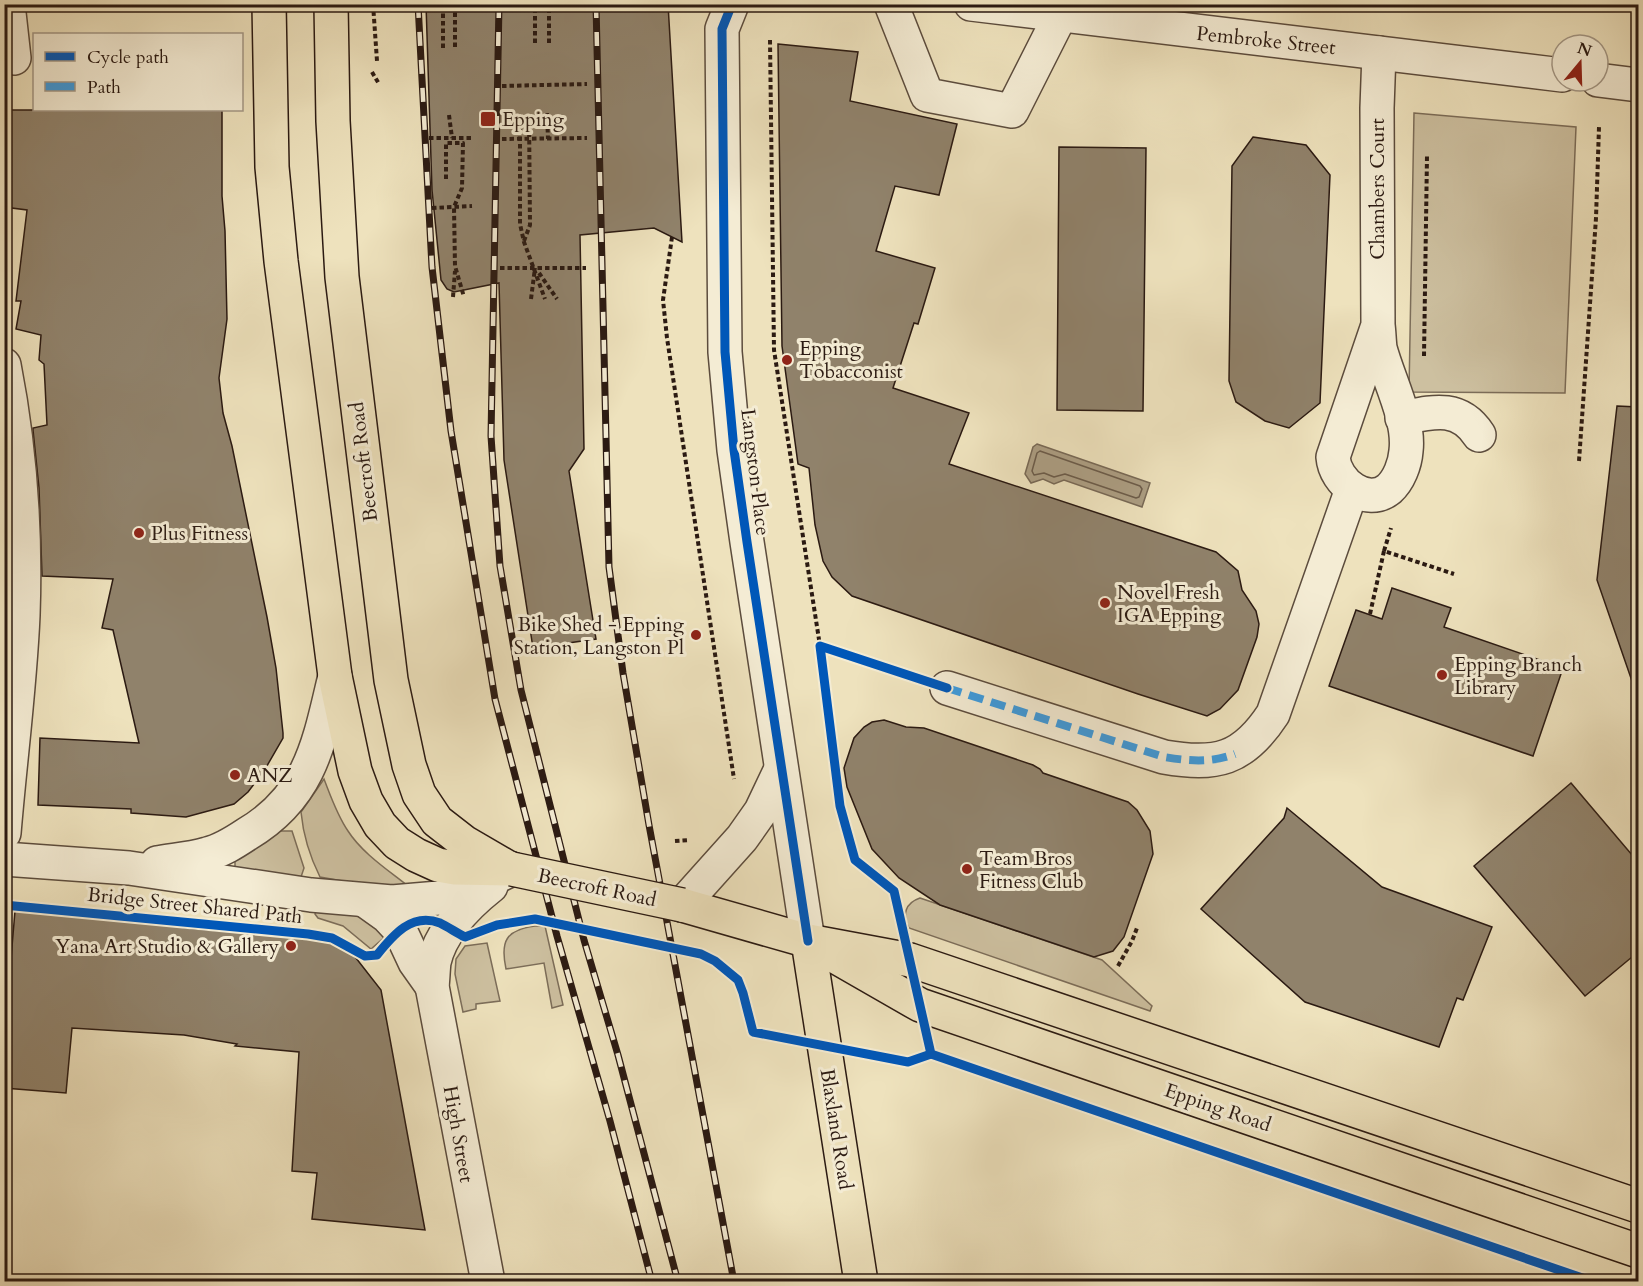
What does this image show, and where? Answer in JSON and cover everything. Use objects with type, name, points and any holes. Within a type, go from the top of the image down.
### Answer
[{"type":"main road","name":"Beecroft Road","points":[[269,4],[273,167],[281,261],[335,676],[355,771],[366,801],[380,825],[398,843],[416,855],[438,865],[455,868],[512,869],[682,905]]},
{"type":"main road","name":"Beecroft Road","points":[[331,4],[333,121],[342,277],[391,680],[408,765],[419,794],[437,821],[464,842],[512,869]]},
{"type":"main road","name":"Epping Road","points":[[682,905],[808,941],[910,960],[1638,1206]]},
{"type":"main road","name":"Epping Road","points":[[808,941],[920,1005],[1638,1251]]},
{"type":"main road","name":"Blaxland Road","points":[[808,941],[861,1281]]},
{"type":"street","points":[[8,4],[14,58]]},
{"type":"street","name":"Langston Place","points":[[732,4],[722,29],[725,352],[736,462],[808,941]]},
{"type":"street","points":[[891,4],[927,95],[1012,111],[1060,15]]},
{"type":"street","name":"Pembroke Street","points":[[971,4],[1060,15],[1160,16],[1379,53],[1550,74]]},
{"type":"street","name":"Chambers Court","points":[[1378,325],[1333,457],[1338,476],[1352,489],[1375,494],[1391,487],[1403,466],[1407,437],[1380,348],[1378,325],[1379,53]]},
{"type":"street","points":[[1610,82],[1638,85]]},
{"type":"street","points":[[4,365],[17,447],[23,615],[4,832]]},
{"type":"street","points":[[1402,418],[1434,411],[1452,412],[1474,428],[1479,435]]},
{"type":"street","points":[[947,688],[1164,757],[1188,761],[1213,761],[1235,754],[1251,742],[1273,714],[1352,489]]},
{"type":"street","name":"Beecroft Road","points":[[129,868],[208,854],[258,828],[280,810],[293,795],[315,755],[335,676]]},
{"type":"street","points":[[682,905],[742,838],[761,811],[781,769]]},
{"type":"street","points":[[4,859],[129,868],[366,901],[417,901],[439,898],[485,882],[512,869]]},
{"type":"street","name":"High Street","points":[[488,1281],[432,987],[435,961],[449,929],[478,896],[512,869]]},
{"type":"street","name":"High Street","points":[[366,901],[387,916],[400,930],[415,962],[432,987]]},
{"type":"path","points":[[373,4],[377,61]]},
{"type":"path","points":[[443,4],[443,48]]},
{"type":"path","points":[[455,4],[455,47]]},
{"type":"path","points":[[535,4],[535,43]]},
{"type":"path","points":[[549,4],[549,43]]},
{"type":"path","points":[[502,86],[587,84]]},
{"type":"path","points":[[547,113],[548,139]]},
{"type":"path","points":[[520,114],[520,224],[524,242],[545,299]]},
{"type":"path","points":[[524,242],[530,225],[529,114]]},
{"type":"path","points":[[449,115],[452,138]]},
{"type":"path","points":[[1578,461],[1596,218],[1599,127]]},
{"type":"path","points":[[429,138],[474,138]]},
{"type":"path","points":[[502,139],[587,138]]},
{"type":"path","points":[[446,179],[446,144],[463,143],[462,188],[454,207],[453,297]]},
{"type":"path","points":[[432,208],[472,206]]},
{"type":"path","points":[[672,237],[663,300],[667,338],[734,786]]},
{"type":"path","points":[[455,266],[464,297]]},
{"type":"path","points":[[500,268],[586,267]]},
{"type":"path","points":[[531,299],[535,268]]},
{"type":"path","points":[[535,268],[557,299]]},
{"type":"path","points":[[1370,614],[1393,522]]},
{"type":"path","points":[[1384,551],[1454,574]]},
{"type":"path","points":[[821,657],[820,646],[830,650]]},
{"type":"path","points":[[675,840],[694,839]]},
{"type":"path","points":[[1119,966],[1137,928]]},
{"type":"shaded area","points":[[1414,113],[1576,127],[1565,393],[1409,392]]},
{"type":"shaded area","points":[[324,779],[337,812],[360,847],[408,886],[371,886],[320,877],[303,828],[301,812]]},
{"type":"shaded area","points":[[280,831],[292,831],[304,868],[301,877],[235,870],[235,858]]},
{"type":"shaded area","points":[[920,898],[1102,960],[1152,1006],[1150,1011],[909,928],[906,910],[911,903]]},
{"type":"shaded area","points":[[317,904],[348,909],[387,935],[371,949],[343,926],[318,918],[315,914]]},
{"type":"shaded area","points":[[545,926],[563,1005],[552,1008],[544,963],[506,969],[504,951],[507,938],[517,930]]},
{"type":"shaded area","points":[[487,943],[500,1001],[476,1004],[476,1009],[463,1012],[455,974],[456,959],[465,946]]},
{"type":"water","points":[[1037,444],[1150,483],[1142,507],[1064,480],[1054,484],[1043,479],[1031,483],[1025,474],[1033,447]]},
{"type":"building","points":[[426,4],[668,4],[682,242],[654,228],[580,235],[584,449],[569,471],[596,639],[533,648],[504,460],[499,283],[454,292],[447,289],[441,280],[432,190]]},
{"type":"building","points":[[778,44],[858,52],[850,101],[957,124],[939,195],[895,186],[876,251],[935,268],[918,324],[914,323],[893,388],[969,413],[949,464],[1216,552],[1238,571],[1242,590],[1256,611],[1259,624],[1257,637],[1238,690],[1220,709],[1207,716],[1138,694],[852,596],[832,577],[823,561],[815,525],[809,468],[798,464],[782,346]]},
{"type":"building","points":[[4,110],[222,111],[222,196],[227,319],[219,378],[223,413],[232,446],[267,617],[276,668],[283,733],[283,738],[264,771],[248,792],[234,804],[186,817],[131,813],[131,809],[38,805],[40,738],[139,743],[113,630],[102,628],[113,579],[42,576],[39,488],[33,428],[47,425],[44,364],[39,360],[41,335],[16,329],[21,301],[16,301],[27,210],[4,207]]},
{"type":"building","points":[[1253,137],[1306,145],[1330,175],[1320,403],[1289,428],[1265,421],[1236,402],[1229,381],[1232,166]]},
{"type":"building","points":[[1059,147],[1146,148],[1143,411],[1057,410]]},
{"type":"building","points":[[1617,406],[1638,407],[1638,684],[1633,684],[1597,580]]},
{"type":"building","points":[[1392,588],[1451,608],[1444,627],[1563,668],[1533,756],[1329,686],[1356,610],[1382,619]]},
{"type":"building","points":[[884,720],[906,727],[924,728],[1033,765],[1043,773],[1128,802],[1137,810],[1150,831],[1153,854],[1124,937],[1113,951],[1094,957],[940,905],[899,878],[872,849],[847,787],[844,768],[854,738],[872,722]]},
{"type":"building","points":[[1571,783],[1638,862],[1638,952],[1585,996],[1474,866]]},
{"type":"building","points":[[1287,808],[1382,887],[1492,927],[1463,1000],[1457,998],[1439,1047],[1305,1002],[1201,909],[1284,818]]},
{"type":"building","points":[[15,911],[281,935],[345,944],[381,990],[425,1230],[312,1219],[317,1173],[292,1171],[299,1052],[235,1046],[237,1044],[184,1035],[72,1028],[66,1093],[4,1088],[4,1041]]},
{"type":"railway","points":[[418,4],[432,267],[451,431],[495,699],[652,1282]]},
{"type":"railway","points":[[499,4],[491,436],[500,566],[521,690],[584,940],[618,1055],[678,1282]]},
{"type":"railway","points":[[596,4],[609,567],[623,673],[649,825],[734,1282]]},
{"type":"marked path","points":[[947,688],[1164,757],[1200,760],[1217,759],[1235,754]]},
{"type":"cycle path","points":[[732,4],[722,29],[725,352],[734,450],[808,941]]},
{"type":"cycle path","points":[[947,688],[820,646],[840,806],[855,860],[894,891],[931,1054],[1594,1282]]},
{"type":"cycle path","name":"Bridge Street Shared Path","points":[[4,905],[308,934],[332,938],[365,956],[377,955],[404,927],[421,921],[430,920],[440,923],[465,937],[497,925],[535,919],[701,954],[715,961],[738,980],[753,1032],[908,1062],[931,1054]]},
{"type":"place","name":"Epping","points":[[488,119]]},
{"type":"place","name":"Epping Tobacconist","points":[[787,360]]},
{"type":"place","name":"Plus Fitness","points":[[139,533]]},
{"type":"place","name":"Novel Fresh IGA Epping","points":[[1105,603]]},
{"type":"place","name":"Bike Shed - Epping Station, Langston Pl","points":[[696,635]]},
{"type":"place","name":"Epping Branch Library","points":[[1442,675]]},
{"type":"place","name":"ANZ","points":[[235,775]]},
{"type":"place","name":"Team Bros Fitness Club","points":[[967,869]]},
{"type":"place","name":"Yana Art Studio & Gallery","points":[[291,946]]}]
